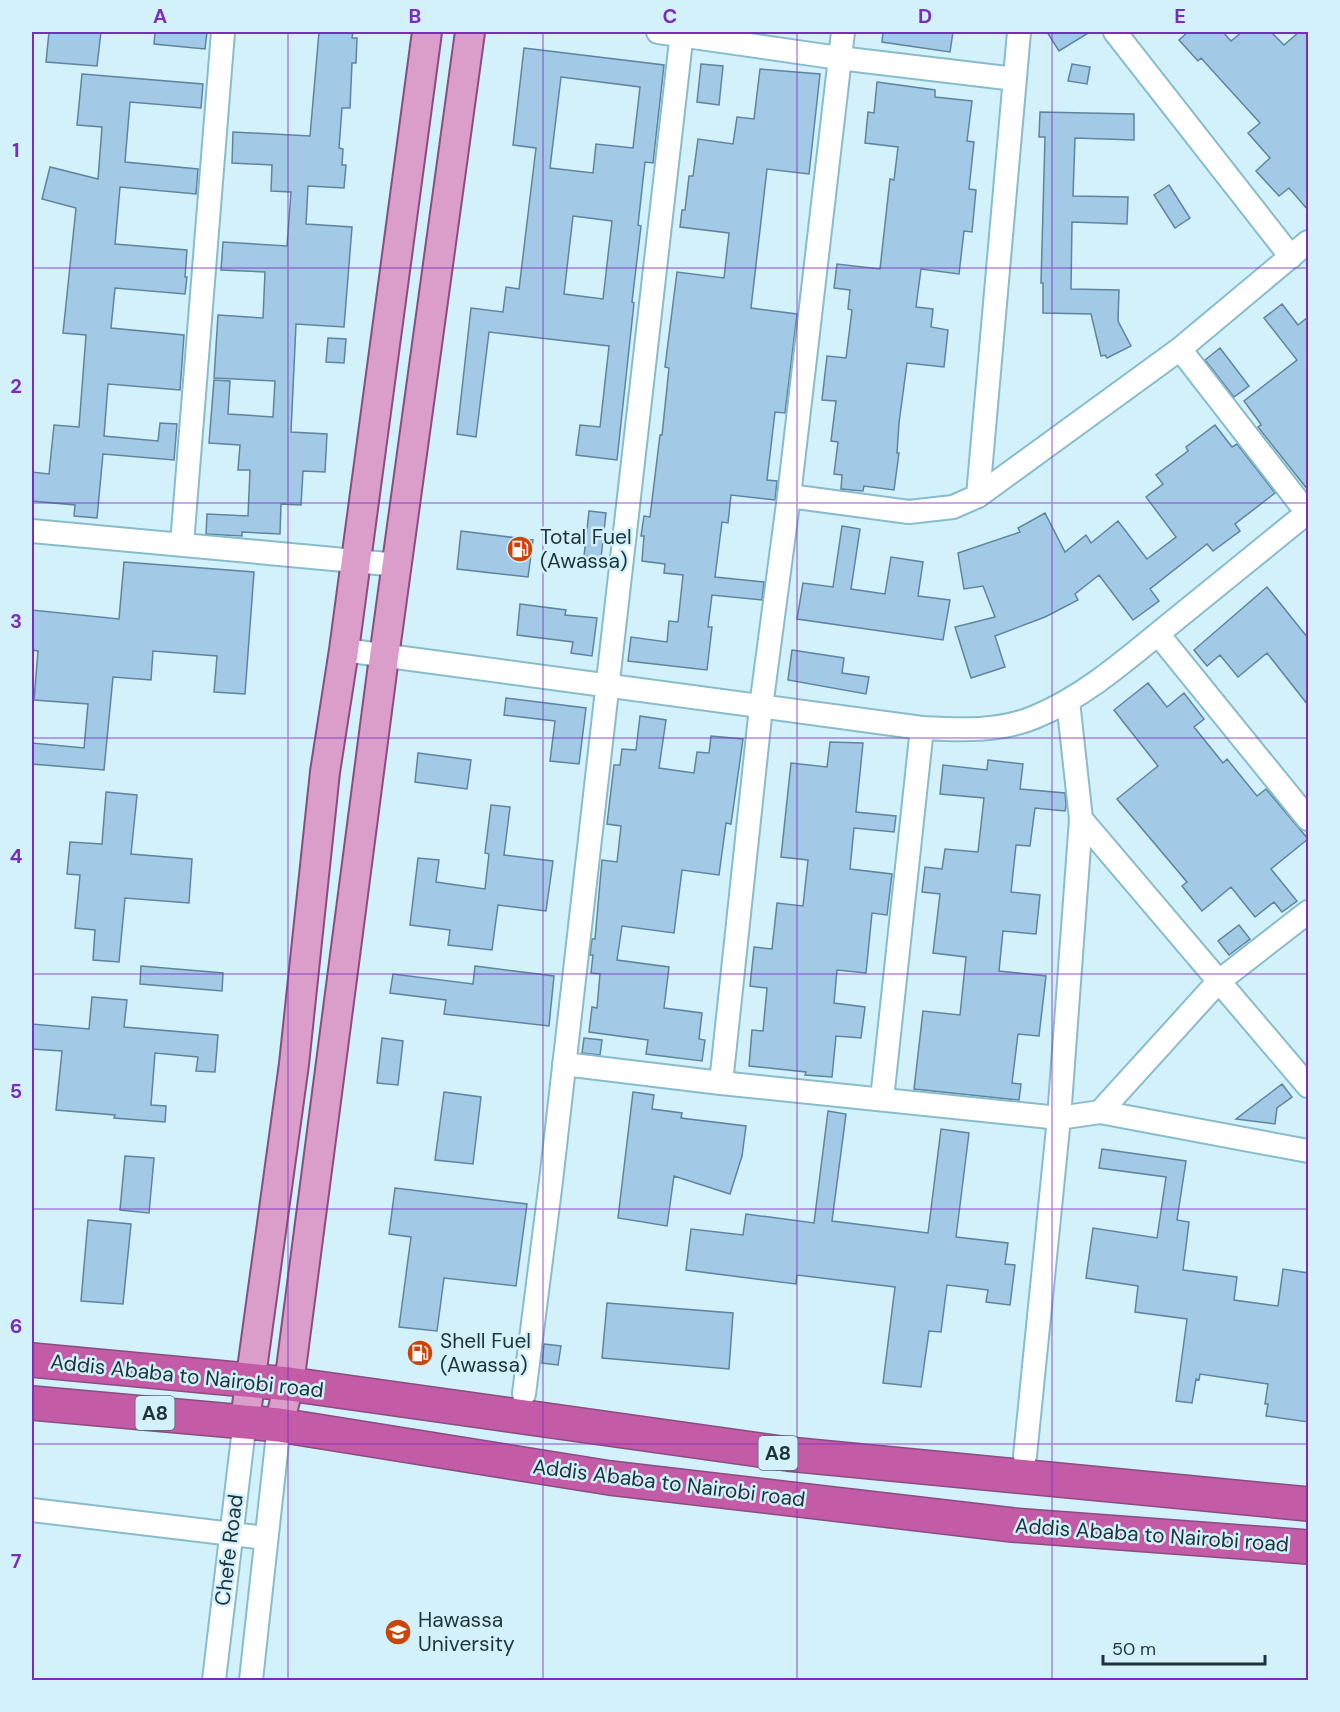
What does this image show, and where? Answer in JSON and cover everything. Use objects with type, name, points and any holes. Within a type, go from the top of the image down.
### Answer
[{"type":"highway","name":"Addis Ababa to Nairobi road","points":[[32,1360],[250,1379],[788,1454],[1308,1504]]},
{"type":"highway","name":"Addis Ababa to Nairobi road","points":[[32,1403],[245,1420],[634,1480],[1013,1525],[1308,1547]]},
{"type":"main road","points":[[245,1420],[294,1064],[325,772],[344,650],[354,561],[427,32]]},
{"type":"main road","points":[[279,1425],[289,1384],[384,657],[470,32]]},
{"type":"street","points":[[182,544],[223,32]]},
{"type":"street","points":[[658,32],[681,33],[839,58],[1015,79]]},
{"type":"street","points":[[721,1083],[761,707],[789,496],[843,32]]},
{"type":"street","points":[[978,496],[1019,32]]},
{"type":"street","points":[[789,496],[909,512],[952,507],[978,496],[1180,348],[1300,249],[1115,32]]},
{"type":"street","points":[[524,1394],[564,1064],[681,33]]},
{"type":"street","points":[[344,650],[922,728],[960,730],[999,727],[1034,717],[1068,700],[1112,672],[1308,513],[1180,348]]},
{"type":"street","points":[[32,531],[398,565]]},
{"type":"street","points":[[1158,634],[1308,819]]},
{"type":"street","points":[[1024,1456],[1059,1118],[1081,819],[1068,700]]},
{"type":"street","points":[[882,1099],[922,728]]},
{"type":"street","points":[[1081,819],[1308,1086]]},
{"type":"street","points":[[1100,1112],[1218,982],[1308,912]]},
{"type":"street","points":[[564,1064],[721,1083],[1059,1118],[1100,1112],[1308,1151]]},
{"type":"street","name":"Chefe Road","points":[[214,1680],[245,1420]]},
{"type":"street","name":"Chefe Road","points":[[251,1680],[279,1425]]},
{"type":"street","points":[[32,1510],[267,1538]]},
{"type":"building","points":[[49,32],[101,32],[97,66],[46,62]]},
{"type":"building","points":[[155,32],[207,32],[205,49],[154,44]]},
{"type":"building","points":[[319,32],[353,32],[352,38],[357,38],[356,63],[352,63],[350,108],[342,108],[339,148],[343,149],[342,165],[346,165],[344,188],[308,186],[306,224],[352,227],[344,327],[296,324],[291,432],[327,434],[325,472],[303,471],[301,505],[281,504],[280,534],[242,532],[242,536],[206,534],[207,514],[248,516],[250,470],[238,470],[240,445],[209,443],[214,380],[230,381],[228,414],[273,417],[275,381],[214,378],[218,315],[263,318],[265,272],[221,270],[223,242],[287,246],[291,192],[271,191],[272,165],[232,163],[233,132],[310,136]]},
{"type":"building","points":[[883,32],[953,32],[950,52],[882,42]]},
{"type":"building","points":[[1047,32],[1090,32],[1059,51]]},
{"type":"building","points":[[1188,32],[1223,32],[1231,41],[1242,32],[1271,32],[1284,45],[1299,32],[1308,32],[1308,210],[1289,188],[1279,196],[1256,171],[1270,158],[1248,133],[1260,123],[1201,58],[1198,61],[1179,40]]},
{"type":"building","points":[[524,48],[664,65],[653,163],[645,162],[638,225],[641,226],[632,302],[634,303],[617,460],[576,455],[580,425],[600,427],[609,346],[489,332],[476,437],[457,434],[471,308],[503,312],[506,287],[519,289],[536,148],[513,145]],"holes":[[[561,77],[640,87],[633,148],[596,144],[593,173],[550,168]],[[573,216],[612,221],[603,299],[564,294]]]},
{"type":"building","points":[[701,64],[723,66],[719,105],[697,102]]},
{"type":"building","points":[[1072,64],[1090,67],[1087,84],[1068,81]]},
{"type":"building","points":[[760,69],[820,74],[809,174],[767,169],[751,308],[797,314],[785,413],[775,412],[767,480],[777,481],[775,500],[731,495],[728,523],[722,522],[715,577],[764,582],[762,600],[712,595],[708,627],[712,627],[707,670],[628,661],[631,637],[667,642],[669,621],[678,622],[683,575],[664,573],[665,564],[642,561],[644,536],[641,536],[644,516],[650,517],[660,435],[662,435],[669,368],[665,367],[677,272],[724,278],[729,233],[680,227],[682,210],[685,210],[689,176],[693,176],[698,139],[733,144],[737,117],[754,119]]},
{"type":"building","points":[[82,74],[203,84],[201,108],[130,102],[125,162],[198,169],[196,194],[120,187],[115,244],[187,250],[185,277],[187,277],[185,294],[115,288],[111,328],[184,335],[180,390],[108,384],[104,436],[158,441],[160,423],[177,424],[174,460],[103,454],[97,518],[74,516],[75,505],[32,501],[32,472],[49,474],[54,425],[79,427],[86,335],[63,333],[76,208],[42,199],[50,167],[98,179],[102,127],[77,125]]},
{"type":"building","points":[[877,82],[935,90],[935,97],[972,101],[967,141],[974,142],[969,189],[976,190],[972,232],[964,231],[959,274],[921,269],[916,307],[933,309],[931,327],[948,330],[944,367],[907,363],[899,423],[897,453],[899,453],[894,490],[864,486],[863,491],[841,489],[842,475],[834,474],[838,442],[831,441],[836,401],[822,400],[827,356],[846,358],[852,310],[848,309],[850,290],[834,288],[837,264],[880,269],[890,179],[894,180],[898,147],[865,143],[868,112],[874,113]]},
{"type":"building","points":[[1040,112],[1134,114],[1134,140],[1075,138],[1073,196],[1128,197],[1127,224],[1072,222],[1071,289],[1119,290],[1118,321],[1131,346],[1107,358],[1105,355],[1101,356],[1091,314],[1043,313],[1043,283],[1041,283],[1045,137],[1039,137]]},
{"type":"building","points":[[1169,185],[1190,218],[1175,228],[1154,195]]},
{"type":"building","points":[[1282,304],[1298,325],[1308,317],[1308,490],[1258,427],[1260,423],[1244,401],[1297,360],[1264,318]]},
{"type":"building","points":[[328,338],[346,339],[344,363],[326,362]]},
{"type":"building","points":[[1220,348],[1249,386],[1234,397],[1205,360]]},
{"type":"building","points":[[1215,425],[1232,447],[1237,444],[1275,493],[1235,524],[1240,531],[1213,551],[1207,544],[1150,589],[1159,601],[1133,620],[1099,575],[1075,594],[1078,600],[1045,617],[995,636],[1005,667],[971,678],[955,627],[995,617],[983,586],[964,589],[958,553],[1020,532],[1018,528],[1045,513],[1065,552],[1086,535],[1091,543],[1118,521],[1147,559],[1176,537],[1146,497],[1163,484],[1156,475],[1188,451],[1186,447]]},
{"type":"building","points":[[589,511],[606,513],[601,558],[584,556]]},
{"type":"building","points":[[842,526],[860,529],[851,589],[885,594],[891,557],[923,562],[918,596],[950,600],[943,640],[797,619],[803,583],[833,587]]},
{"type":"building","points":[[461,531],[533,540],[528,577],[457,569]]},
{"type":"building","points":[[124,562],[254,572],[245,694],[214,692],[217,656],[153,651],[151,680],[113,677],[104,770],[32,764],[32,743],[84,748],[88,704],[34,700],[38,651],[32,650],[32,610],[119,619]]},
{"type":"building","points":[[1267,587],[1308,638],[1308,705],[1267,653],[1238,677],[1220,655],[1207,666],[1194,650]]},
{"type":"building","points":[[520,604],[566,610],[565,615],[597,618],[592,656],[571,653],[573,642],[517,635]]},
{"type":"building","points":[[792,650],[844,658],[842,673],[869,677],[866,694],[788,680]]},
{"type":"building","points":[[1148,683],[1167,707],[1184,693],[1204,719],[1194,727],[1223,763],[1227,759],[1257,796],[1266,789],[1308,839],[1271,869],[1297,901],[1282,912],[1274,902],[1255,917],[1231,887],[1202,911],[1182,886],[1187,882],[1117,799],[1158,766],[1114,710]]},
{"type":"building","points":[[506,698],[586,708],[579,764],[550,761],[555,721],[504,715]]},
{"type":"building","points":[[640,716],[666,720],[659,768],[694,773],[697,752],[709,753],[711,736],[743,739],[731,824],[726,823],[719,875],[682,870],[674,933],[622,926],[617,960],[669,967],[664,1008],[702,1013],[699,1039],[705,1040],[702,1061],[646,1054],[648,1040],[589,1032],[592,1007],[597,1008],[600,974],[591,973],[593,955],[590,955],[592,939],[595,939],[602,860],[617,862],[621,826],[607,824],[614,765],[620,765],[622,749],[636,750]]},
{"type":"building","points":[[830,742],[863,743],[856,812],[896,816],[894,832],[854,828],[850,869],[892,874],[887,915],[872,913],[866,973],[837,970],[834,1003],[865,1007],[861,1038],[836,1036],[832,1077],[749,1066],[752,1030],[763,1031],[767,988],[750,986],[754,947],[772,949],[777,903],[803,906],[808,860],[781,857],[791,763],[827,767]]},
{"type":"building","points":[[418,753],[471,760],[467,789],[415,782]]},
{"type":"building","points":[[988,760],[1023,764],[1020,789],[1065,793],[1065,811],[1035,808],[1030,846],[1016,845],[1011,892],[1040,895],[1036,934],[1003,931],[999,971],[1046,976],[1039,1036],[1018,1034],[1012,1083],[1021,1084],[1019,1100],[914,1089],[923,1011],[960,1015],[966,957],[933,953],[940,894],[922,892],[925,867],[942,869],[945,849],[978,852],[984,798],[940,794],[943,765],[987,770]]},
{"type":"building","points":[[106,792],[137,795],[131,854],[192,859],[189,903],[125,898],[119,962],[93,960],[95,930],[75,928],[80,875],[67,874],[70,842],[102,844]]},
{"type":"building","points":[[491,805],[510,807],[504,855],[553,861],[546,911],[498,905],[492,950],[448,945],[450,930],[410,925],[418,858],[439,860],[436,882],[485,889],[489,854],[485,853]]},
{"type":"building","points":[[1239,925],[1250,939],[1229,955],[1218,941]]},
{"type":"building","points":[[141,966],[223,973],[222,991],[140,984]]},
{"type":"building","points":[[475,966],[554,976],[549,1026],[444,1014],[446,1000],[390,993],[393,974],[473,984]]},
{"type":"building","points":[[92,997],[127,1000],[124,1027],[218,1035],[215,1072],[196,1071],[198,1057],[155,1053],[151,1105],[166,1106],[165,1122],[56,1110],[62,1051],[32,1049],[32,1024],[89,1029]]},
{"type":"building","points":[[382,1038],[403,1041],[398,1085],[377,1083]]},
{"type":"building","points":[[584,1038],[602,1040],[600,1055],[582,1053]]},
{"type":"building","points":[[1282,1084],[1292,1097],[1277,1108],[1275,1124],[1236,1119]]},
{"type":"building","points":[[444,1092],[481,1097],[473,1164],[435,1160]]},
{"type":"building","points":[[633,1092],[654,1095],[652,1109],[682,1113],[681,1118],[746,1126],[742,1156],[730,1194],[674,1176],[667,1226],[618,1218]]},
{"type":"building","points":[[828,1111],[846,1114],[832,1221],[928,1233],[941,1129],[969,1133],[956,1237],[1008,1243],[1005,1264],[1015,1265],[1010,1305],[986,1302],[988,1290],[947,1285],[941,1332],[929,1331],[921,1387],[883,1383],[895,1287],[797,1275],[796,1284],[686,1270],[691,1229],[743,1235],[746,1214],[814,1223]]},
{"type":"building","points":[[1102,1149],[1186,1161],[1177,1220],[1189,1222],[1183,1270],[1237,1277],[1234,1300],[1278,1306],[1283,1269],[1308,1273],[1308,1422],[1266,1416],[1268,1384],[1200,1374],[1199,1380],[1196,1379],[1192,1403],[1176,1401],[1187,1319],[1135,1312],[1138,1286],[1086,1278],[1093,1228],[1157,1238],[1166,1177],[1099,1168]]},
{"type":"building","points":[[125,1156],[154,1158],[149,1213],[120,1210]]},
{"type":"building","points":[[395,1188],[527,1204],[516,1286],[444,1278],[437,1331],[399,1327],[411,1237],[389,1234]]},
{"type":"building","points":[[88,1220],[131,1224],[123,1304],[81,1301]]},
{"type":"building","points":[[607,1303],[733,1313],[729,1369],[602,1358]]},
{"type":"building","points":[[544,1344],[561,1346],[558,1365],[542,1363]]},
{"type":"place","name":"Total Fuel (Awassa)","points":[[520,549]]},
{"type":"place","name":"Shell Fuel (Awassa)","points":[[420,1353]]},
{"type":"place","name":"Hawassa University","points":[[398,1632]]}]
